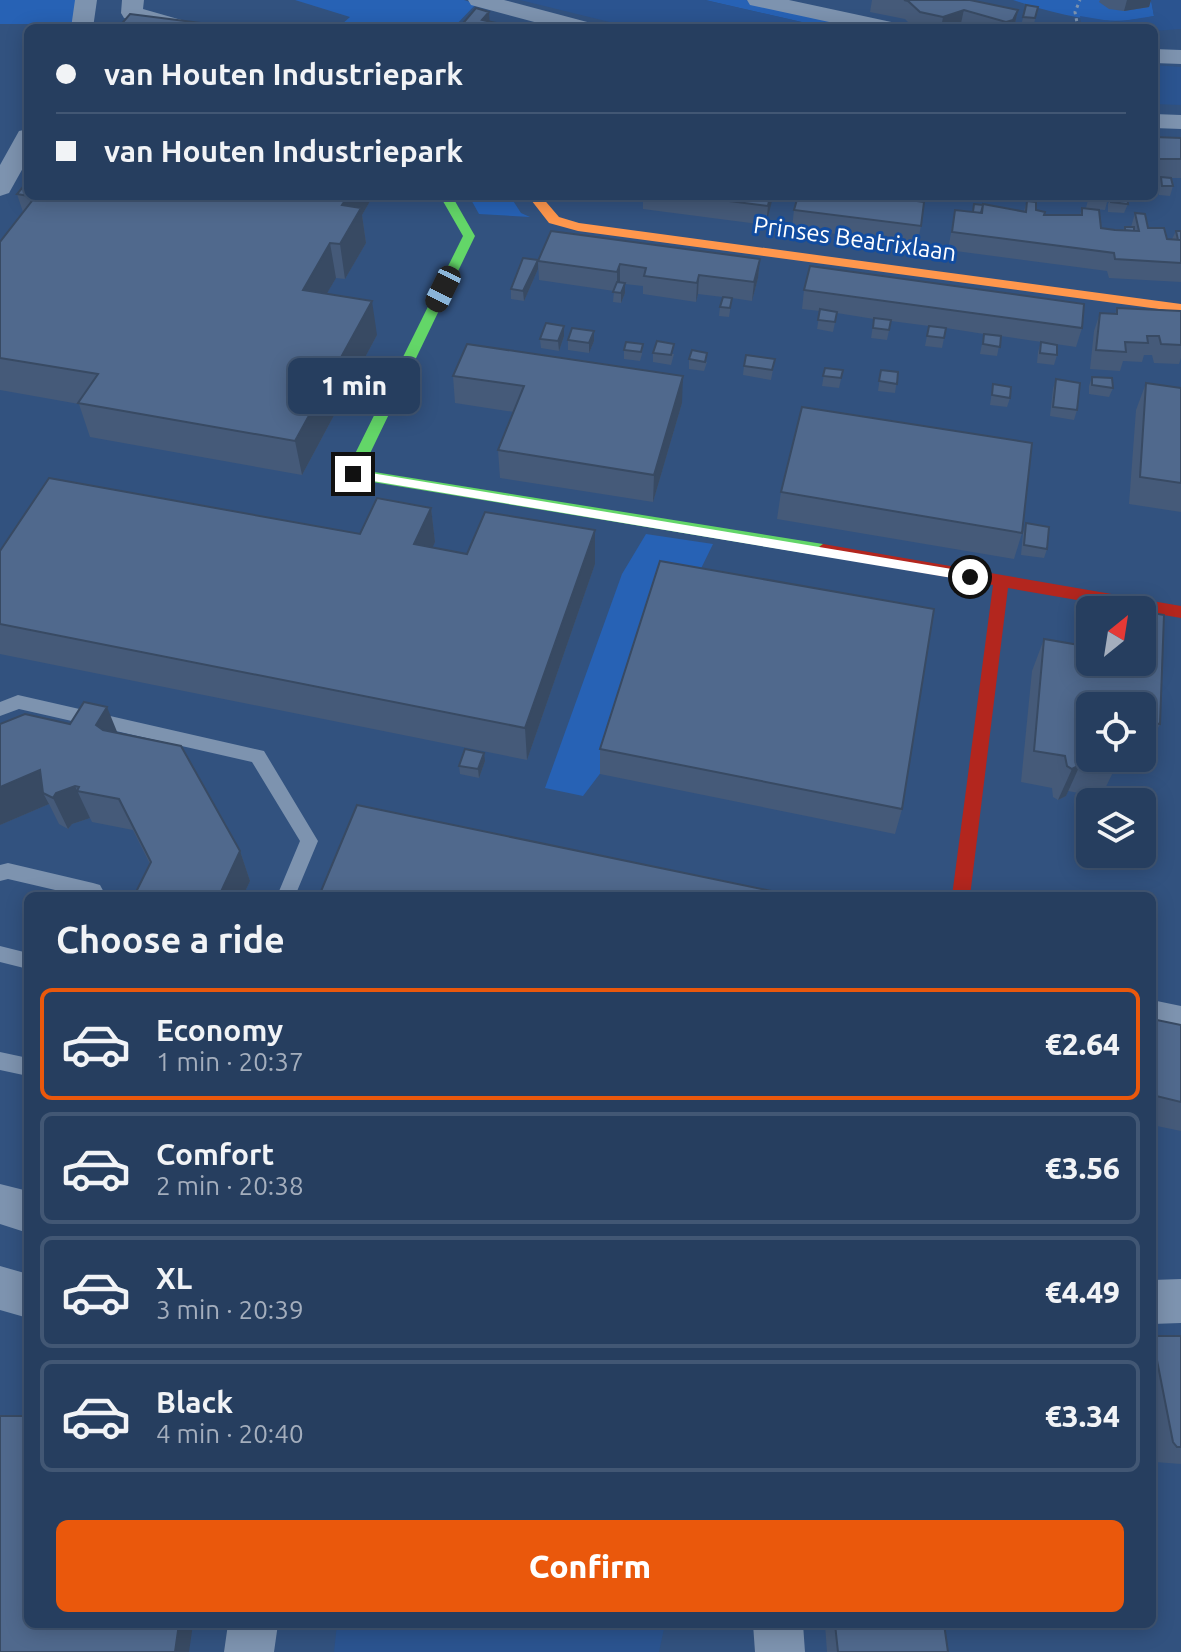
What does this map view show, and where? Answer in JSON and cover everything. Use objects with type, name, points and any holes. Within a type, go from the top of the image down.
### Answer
[{"type":"street","points":[[83,24],[86,0]]},
{"type":"street","points":[[758,0],[869,24]]},
{"type":"street","points":[[487,2],[562,24]]},
{"type":"street","points":[[129,14],[168,24]]},
{"type":"street","points":[[1158,56],[1181,57]]},
{"type":"street","points":[[1158,121],[1181,122]]},
{"type":"street","points":[[0,188],[16,146]]},
{"type":"street","points":[[448,200],[469,236],[353,474],[1181,612]]},
{"type":"street","name":"Prinses Beatrixlaan","points":[[537,200],[554,220],[578,227],[1181,308]]},
{"type":"street","points":[[962,892],[1001,582]]},
{"type":"street","points":[[1156,1019],[1181,1024]]},
{"type":"street","points":[[0,1204],[24,1211]]},
{"type":"street","points":[[0,1288],[24,1295]]},
{"type":"street","points":[[1156,1302],[1181,1301]]},
{"type":"street","points":[[249,1652],[252,1628]]},
{"type":"street","points":[[778,1628],[780,1652]]},
{"type":"lane","points":[[0,709],[18,702],[258,756],[309,841],[288,892]]},
{"type":"lane","points":[[0,873],[8,871],[94,892]]},
{"type":"lane","points":[[0,954],[24,960]]},
{"type":"lane","points":[[0,1061],[24,1066]]},
{"type":"path","points":[[1077,24],[1075,12],[1080,0]]},
{"type":"shaded area","points":[[0,0],[79,0],[76,24],[0,24]]},
{"type":"shaded area","points":[[295,0],[464,0],[476,4],[457,24],[342,24],[350,17]]},
{"type":"shaded area","points":[[520,0],[705,0],[810,24],[618,24]]},
{"type":"shaded area","points":[[705,0],[746,0],[857,24],[810,24]]},
{"type":"shaded area","points":[[1013,0],[1151,0],[1154,16],[1119,21],[1083,18]]},
{"type":"shaded area","points":[[1151,0],[1181,0],[1181,29],[1158,31],[1158,24],[1089,24],[1081,22],[1080,16],[1116,22],[1154,16]]},
{"type":"shaded area","points":[[1158,65],[1181,67],[1181,105],[1158,104]]},
{"type":"shaded area","points":[[471,200],[513,200],[521,213],[530,217],[479,214]]},
{"type":"shaded area","points":[[646,534],[713,544],[602,771],[583,796],[545,788],[622,574]]},
{"type":"shaded area","points":[[337,1628],[664,1628],[659,1652],[334,1652]]},
{"type":"building","points":[[904,0],[970,0],[1018,10],[1013,20],[1006,22],[964,10],[943,17],[920,12]]},
{"type":"building","points":[[1026,5],[1038,7],[1035,18],[1023,17]]},
{"type":"building","points":[[476,8],[489,12],[482,20],[496,23],[495,24],[462,24]]},
{"type":"building","points":[[130,14],[209,24],[121,24]]},
{"type":"building","points":[[1158,137],[1181,138],[1181,159],[1158,159]]},
{"type":"building","points":[[1161,177],[1171,178],[1173,186],[1162,186]]},
{"type":"building","points":[[33,200],[345,200],[342,205],[361,208],[340,244],[330,243],[303,290],[372,301],[295,441],[78,403],[98,374],[0,358],[0,242]]},
{"type":"building","points":[[721,200],[769,200],[768,206]]},
{"type":"building","points":[[797,200],[924,202],[921,226],[794,210]]},
{"type":"building","points":[[1128,200],[1128,204],[1111,202]]},
{"type":"building","points":[[1027,201],[1036,202],[1036,210],[1045,212],[1044,215],[1082,215],[1082,208],[1099,210],[1101,228],[1115,230],[1139,231],[1135,213],[1145,214],[1148,228],[1164,228],[1167,239],[1181,240],[1181,263],[1115,259],[1114,253],[952,232],[955,210],[982,213],[983,204],[1026,212]]},
{"type":"building","points":[[974,204],[983,205],[981,213],[973,212]]},
{"type":"building","points":[[551,231],[760,259],[754,282],[699,275],[697,283],[644,276],[646,268],[620,264],[617,272],[538,261]]},
{"type":"building","points":[[523,258],[538,260],[523,291],[511,289]]},
{"type":"building","points":[[810,266],[1084,304],[1082,328],[804,290]]},
{"type":"building","points":[[617,282],[625,283],[621,293],[613,292]]},
{"type":"building","points":[[723,297],[732,298],[730,308],[720,307]]},
{"type":"building","points":[[1117,308],[1181,311],[1181,345],[1161,344],[1159,336],[1147,336],[1148,343],[1125,342],[1126,352],[1096,350],[1100,313],[1117,314]]},
{"type":"building","points":[[820,309],[837,312],[835,322],[818,320]]},
{"type":"building","points":[[874,318],[891,320],[889,330],[873,328]]},
{"type":"building","points":[[546,323],[564,326],[558,341],[540,339]]},
{"type":"building","points":[[929,326],[946,328],[944,338],[927,336]]},
{"type":"building","points":[[572,328],[594,331],[589,343],[568,340]]},
{"type":"building","points":[[984,334],[1001,336],[1000,347],[983,344]]},
{"type":"building","points":[[657,341],[674,344],[671,355],[653,353]]},
{"type":"building","points":[[626,342],[643,344],[641,352],[624,350]]},
{"type":"building","points":[[1041,342],[1057,345],[1057,355],[1040,353]]},
{"type":"building","points":[[467,344],[683,376],[654,475],[498,450],[524,386],[453,376]]},
{"type":"building","points":[[692,350],[707,353],[705,362],[689,359]]},
{"type":"building","points":[[746,355],[775,359],[772,370],[744,366]]},
{"type":"building","points":[[825,368],[843,370],[841,378],[823,376]]},
{"type":"building","points":[[881,370],[898,372],[897,384],[879,381]]},
{"type":"building","points":[[1092,377],[1112,378],[1113,388],[1092,385]]},
{"type":"building","points":[[1056,379],[1080,383],[1077,410],[1053,407]]},
{"type":"building","points":[[1146,383],[1181,388],[1181,483],[1140,477]]},
{"type":"building","points":[[993,384],[1011,387],[1010,398],[992,395]]},
{"type":"building","points":[[802,407],[1032,443],[1022,533],[781,492]]},
{"type":"building","points":[[49,478],[360,534],[377,498],[431,508],[414,544],[467,554],[485,512],[595,530],[525,728],[0,624],[0,551]]},
{"type":"building","points":[[1026,523],[1049,527],[1047,549],[1024,545]]},
{"type":"building","points":[[660,561],[934,609],[902,809],[600,749]]},
{"type":"building","points":[[1156,614],[1164,615],[1160,724],[1156,723],[1156,692],[1076,692],[1076,767],[1072,769],[1067,766],[1065,756],[1034,751],[1044,639],[1076,644],[1076,676],[1156,676]]},
{"type":"building","points":[[84,702],[107,707],[96,725],[103,730],[181,746],[240,851],[221,892],[136,892],[151,862],[119,799],[77,791],[79,787],[75,786],[56,793],[53,798],[43,793],[40,770],[0,787],[0,724],[25,714],[70,724]]},
{"type":"building","points":[[465,749],[484,753],[478,769],[459,766]]},
{"type":"building","points":[[357,805],[776,892],[321,892]]},
{"type":"building","points":[[1156,1020],[1181,1025],[1181,1102],[1156,1096]]},
{"type":"building","points":[[1156,1336],[1181,1336],[1181,1447],[1173,1442],[1156,1355]]},
{"type":"building","points":[[0,1416],[24,1416],[24,1628],[178,1628],[175,1652],[0,1652]]},
{"type":"building","points":[[835,1628],[945,1628],[948,1652],[838,1652]]},
{"type":"traffic: fast","points":[[448,200],[469,236],[353,474],[823,550]]},
{"type":"traffic: slow","points":[[537,200],[554,220],[578,227],[1181,308]]},
{"type":"traffic: jam","points":[[823,550],[1181,612]]},
{"type":"traffic: jam","points":[[962,892],[1001,582]]},
{"type":"route","points":[[353,474],[970,577]]}]
